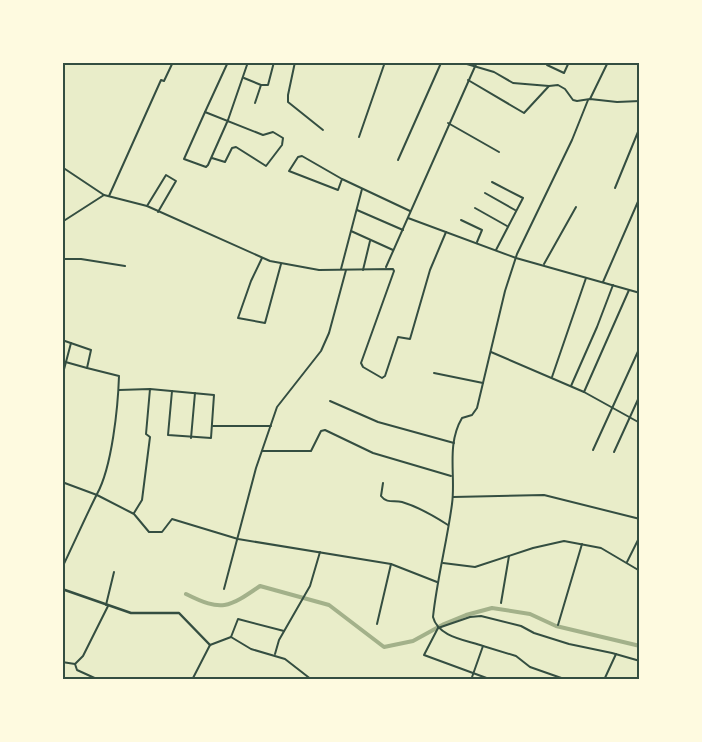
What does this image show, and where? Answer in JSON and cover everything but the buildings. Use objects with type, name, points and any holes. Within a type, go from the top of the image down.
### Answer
[{"type":"street","points":[[109,196],[161,80],[164,81],[172,62]]},
{"type":"street","points":[[228,62],[184,158],[206,167],[212,158],[228,120],[248,62]]},
{"type":"street","points":[[244,78],[267,87],[274,62]]},
{"type":"street","points":[[296,62],[288,102],[323,130]]},
{"type":"street","points":[[359,137],[385,62]]},
{"type":"street","points":[[432,62],[446,62]]},
{"type":"street","points":[[460,62],[494,72],[513,83],[561,86],[574,100],[640,101]]},
{"type":"street","points":[[386,267],[448,123],[477,62]]},
{"type":"street","points":[[546,62],[547,65],[564,73],[568,62]]},
{"type":"street","points":[[567,680],[530,667],[516,656],[447,634],[438,628],[433,617],[453,497],[451,476],[454,443],[462,418],[475,412],[505,291],[522,239],[608,62]]},
{"type":"street","points":[[398,160],[440,63]]},
{"type":"street","points":[[468,80],[524,113],[549,86]]},
{"type":"street","points":[[255,103],[261,85]]},
{"type":"street","points":[[204,112],[262,135],[270,131],[282,138],[282,145],[266,166],[236,147],[232,148],[225,162],[212,158]]},
{"type":"street","points":[[448,123],[499,152]]},
{"type":"street","points":[[615,188],[640,127]]},
{"type":"street","points":[[342,179],[338,190],[289,171],[299,156],[362,189],[410,211]]},
{"type":"street","points":[[62,167],[104,195],[148,206],[262,258],[307,269],[363,270],[386,267],[393,269],[394,272],[361,363],[363,367],[382,378],[386,376],[398,337],[410,338],[430,270],[446,232]]},
{"type":"street","points":[[146,211],[166,175],[176,180],[158,212]]},
{"type":"street","points":[[492,182],[523,198],[515,210],[496,250]]},
{"type":"street","points":[[341,269],[362,189]]},
{"type":"street","points":[[484,193],[515,210]]},
{"type":"street","points":[[62,222],[104,195]]},
{"type":"street","points":[[603,282],[640,197]]},
{"type":"street","points":[[544,264],[576,207]]},
{"type":"street","points":[[475,208],[507,226]]},
{"type":"street","points":[[357,210],[403,230]]},
{"type":"street","points":[[408,218],[516,258],[544,264],[640,293]]},
{"type":"street","points":[[461,220],[482,230],[477,242]]},
{"type":"street","points":[[351,231],[393,250]]},
{"type":"street","points":[[363,270],[371,240]]},
{"type":"street","points":[[262,258],[251,281],[238,318],[264,323],[282,264]]},
{"type":"street","points":[[62,259],[81,259],[125,266]]},
{"type":"street","points":[[224,589],[262,451],[271,426],[281,402],[316,359],[327,340],[346,270]]},
{"type":"street","points":[[552,377],[571,316],[586,277]]},
{"type":"street","points":[[571,386],[613,285]]},
{"type":"street","points":[[584,392],[629,290]]},
{"type":"street","points":[[62,340],[91,350],[87,368]]},
{"type":"street","points":[[62,377],[71,343]]},
{"type":"street","points":[[593,450],[640,347]]},
{"type":"street","points":[[490,352],[584,392],[640,423]]},
{"type":"street","points":[[62,361],[119,376],[116,422],[97,495],[62,568]]},
{"type":"street","points":[[434,373],[483,383]]},
{"type":"street","points":[[119,390],[150,389],[214,394],[213,426],[210,438],[168,435],[172,392]]},
{"type":"street","points":[[134,514],[142,500],[150,436],[146,434],[150,389]]},
{"type":"street","points":[[191,438],[195,393]]},
{"type":"street","points":[[614,452],[628,417],[640,394]]},
{"type":"street","points":[[330,401],[378,422],[454,443]]},
{"type":"street","points":[[213,426],[271,426]]},
{"type":"street","points":[[262,451],[311,451],[322,431],[325,430],[373,452],[451,476]]},
{"type":"street","points":[[62,482],[97,495],[134,514],[149,532],[162,532],[172,519],[238,539],[391,564],[438,582]]},
{"type":"street","points":[[383,483],[381,496],[384,500],[402,502],[420,509],[448,525]]},
{"type":"street","points":[[453,497],[544,495],[640,519]]},
{"type":"street","points":[[627,562],[640,536]]},
{"type":"street","points":[[442,563],[475,567],[488,565],[509,556],[564,542],[601,548],[640,571]]},
{"type":"street","points":[[558,625],[582,544]]},
{"type":"street","points":[[275,655],[284,631],[310,586],[320,552]]},
{"type":"street","points":[[501,603],[509,556]]},
{"type":"street","points":[[377,624],[391,564]]},
{"type":"street","points":[[75,664],[83,656],[107,605],[114,572]]},
{"type":"street","points":[[62,589],[131,613],[179,613],[210,644]]},
{"type":"street","points":[[492,680],[424,655],[438,628],[470,617],[481,616],[521,626],[534,633],[569,644],[640,661]]},
{"type":"street","points":[[231,637],[238,619],[284,631]]},
{"type":"street","points":[[192,680],[210,644],[231,637],[251,649],[275,655],[292,662],[312,680]]},
{"type":"street","points":[[471,680],[483,646]]},
{"type":"street","points":[[604,680],[616,654]]},
{"type":"street","points":[[62,662],[75,664]]},
{"type":"street","points":[[75,664],[77,670],[99,680]]},
{"type":"waterway","points":[[186,594],[208,603],[224,605],[240,599],[260,586],[329,605],[384,647],[413,641],[444,624],[466,615],[492,608],[530,614],[556,626],[640,646]]}]
